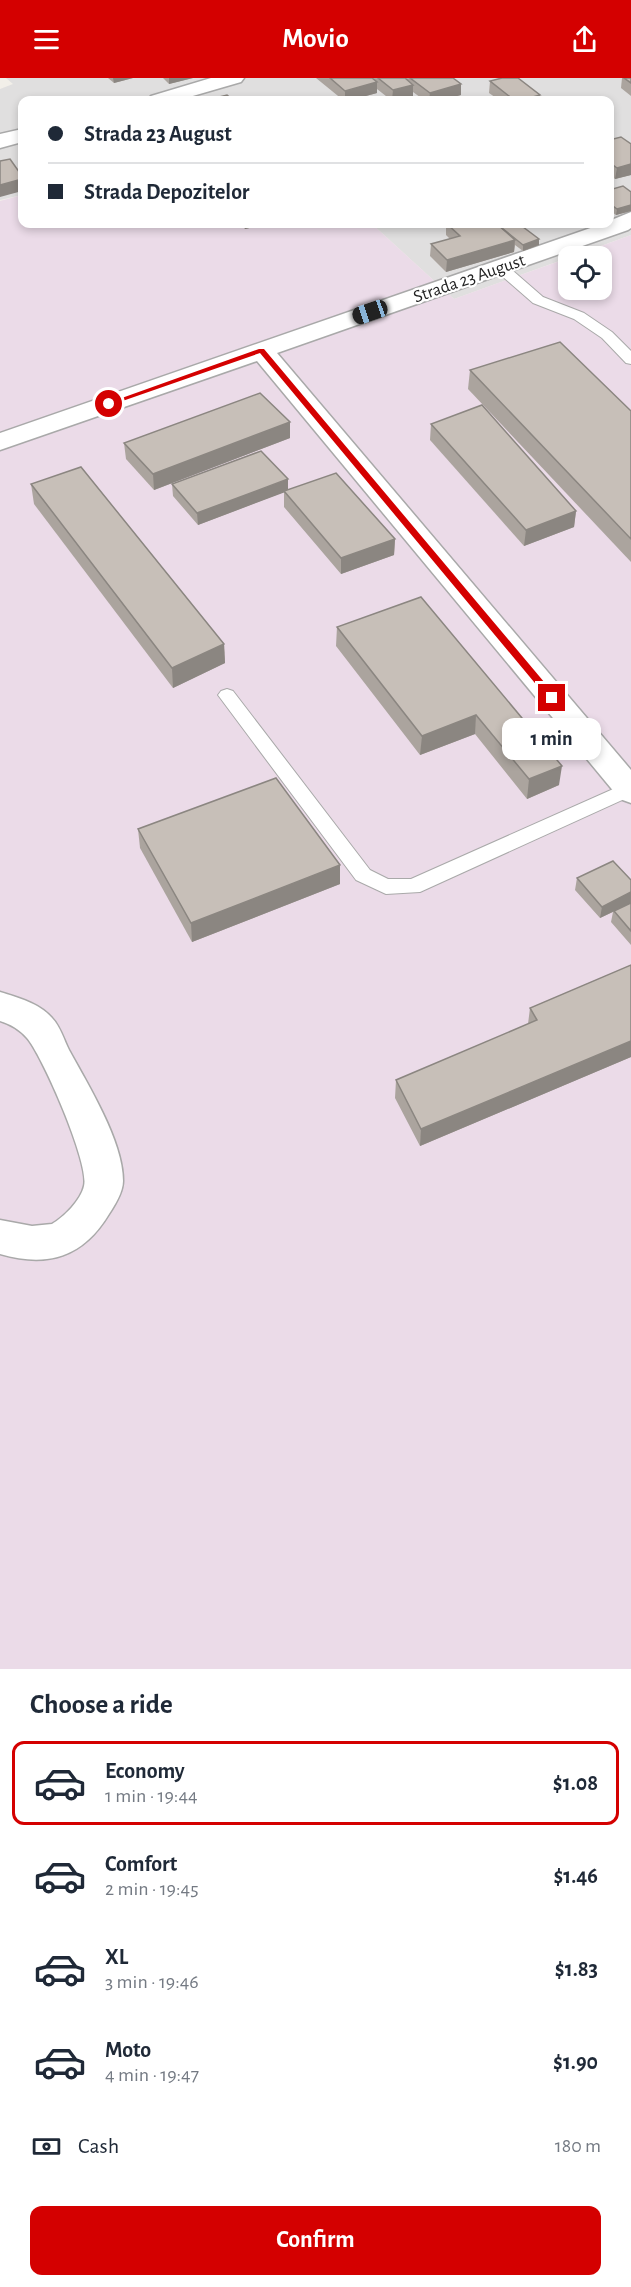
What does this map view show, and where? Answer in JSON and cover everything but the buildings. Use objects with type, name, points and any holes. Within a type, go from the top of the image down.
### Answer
[{"type":"street","points":[[172,96],[234,78]]},
{"type":"street","points":[[0,141],[18,137]]},
{"type":"street","name":"Strada 23 August","points":[[614,227],[631,219]]},
{"type":"street","name":"Strada 23 August","points":[[0,442],[611,228]]},
{"type":"street","points":[[261,350],[630,790]]},
{"type":"street","points":[[0,1006],[25,1015],[41,1029],[99,1152],[104,1182],[97,1202],[77,1229],[62,1237],[24,1244],[0,1237]]},
{"type":"lane","points":[[500,267],[538,300],[579,316],[607,335],[631,360]]},
{"type":"lane","points":[[227,695],[363,875],[386,886],[413,887],[630,790]]},
{"type":"shaded area","points":[[6,78],[631,78],[631,235],[601,246],[558,246],[558,261],[454,299],[376,228],[614,228],[614,96],[18,96],[18,196],[0,200],[0,89],[13,84]]},
{"type":"shaded area","points":[[18,196],[18,228],[376,228],[454,299],[558,262],[558,300],[612,300],[612,246],[601,246],[631,235],[631,1669],[0,1669],[0,201]]},
{"type":"route","points":[[109,404],[261,350],[552,698]]}]
